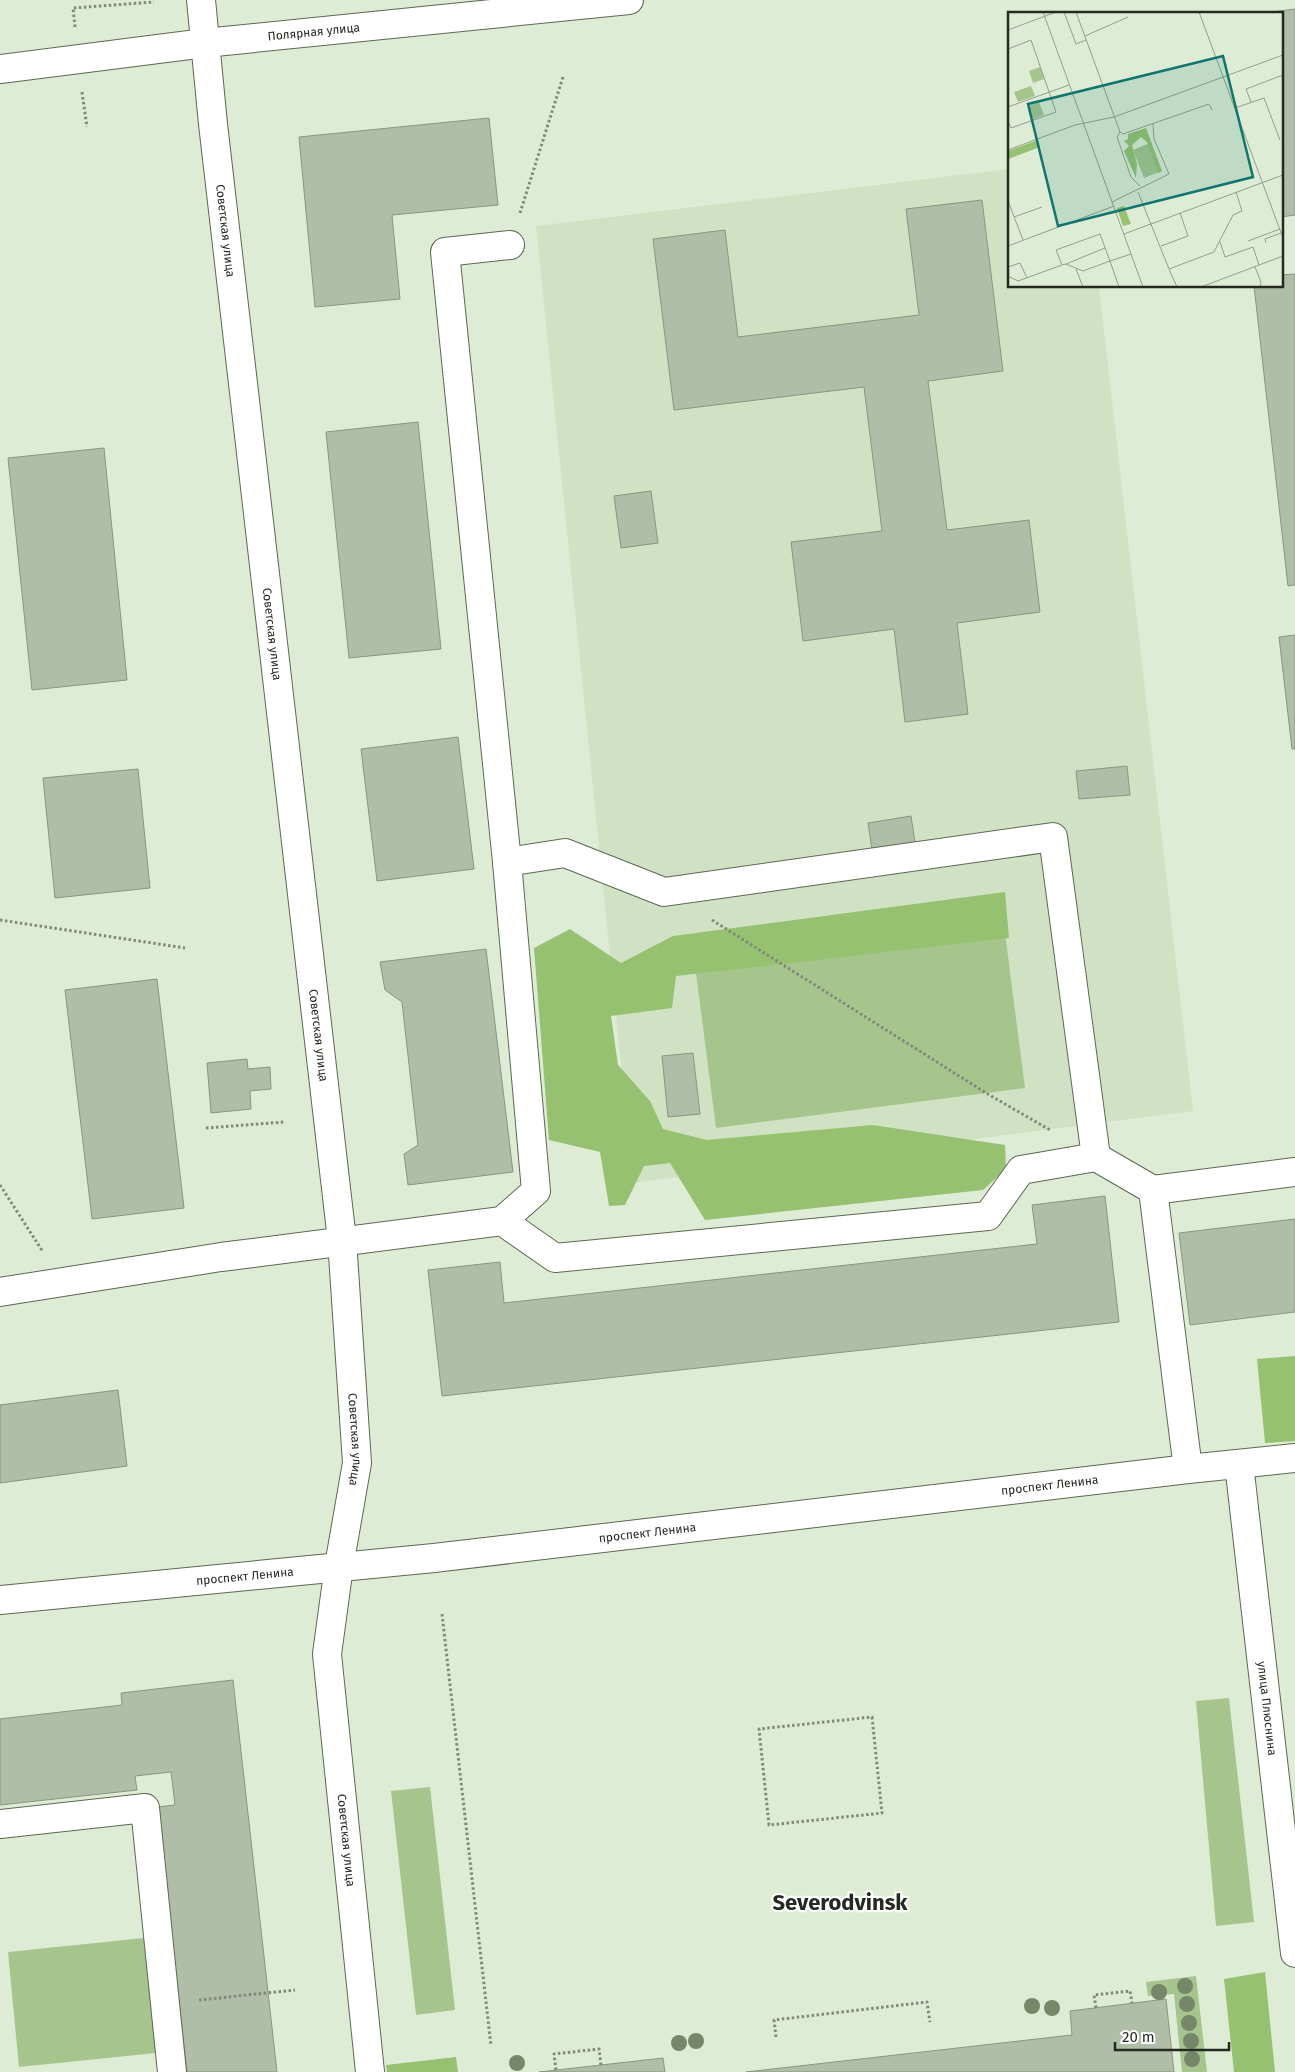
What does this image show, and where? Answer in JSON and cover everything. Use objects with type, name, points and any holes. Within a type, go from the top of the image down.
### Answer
[{"type":"street","name":"Советская улица","points":[[201,0],[213,124],[342,1240],[356,1464],[327,1654],[370,2072]]},
{"type":"street","name":"Полярная улица","points":[[0,69],[205,42],[557,4],[629,0]]},
{"type":"street","points":[[0,1292],[221,1257],[502,1221],[536,1191],[507,862],[445,252],[510,245]]},
{"type":"street","points":[[507,862],[565,853],[664,892],[1053,837],[1096,1156]]},
{"type":"street","points":[[502,1221],[555,1258],[988,1216],[1021,1170],[1096,1156],[1153,1190],[1295,1172]]},
{"type":"street","points":[[1153,1190],[1188,1469]]},
{"type":"street","name":"проспект Ленина","points":[[0,1600],[244,1578],[339,1566],[434,1558],[1295,1458]]},
{"type":"street","name":"улица Плюснина","points":[[1239,1464],[1295,1953]]},
{"type":"street","points":[[0,1824],[145,1808],[172,2072]]},
{"type":"path","points":[[73,8],[154,2]]},
{"type":"path","points":[[510,245],[563,77]]},
{"type":"path","points":[[664,892],[740,936],[986,1093],[1096,1156]]},
{"type":"path","points":[[0,920],[185,948]]},
{"type":"path","points":[[206,1128],[284,1122]]},
{"type":"path","points":[[0,1185],[62,1282]]},
{"type":"path","points":[[442,1614],[491,2046]]},
{"type":"path","points":[[872,1718],[882,1813],[768,1825],[759,1729],[872,1718]]},
{"type":"path","points":[[165,2004],[295,1990]]},
{"type":"path","points":[[1096,2008],[1094,1995],[1130,1990],[1132,2003]]},
{"type":"path","points":[[776,2038],[774,2020],[928,2002],[930,2022]]},
{"type":"path","points":[[556,2070],[554,2054],[599,2048],[601,2065]]},
{"type":"shaded area","points":[[1008,169],[1008,288],[1099,288],[1193,1111],[633,1183],[536,226]]},
{"type":"green space","points":[[1005,892],[1009,938],[676,976],[672,1008],[611,1016],[618,1065],[650,1101],[663,1129],[707,1140],[873,1125],[1005,1145],[1006,1169],[983,1190],[705,1220],[670,1163],[644,1166],[625,1205],[609,1206],[600,1152],[549,1140],[534,948],[570,929],[621,963],[673,936]]},
{"type":"green space","points":[[1001,902],[1025,1088],[716,1128],[692,942]]},
{"type":"green space","points":[[1295,1356],[1295,1441],[1265,1443],[1257,1359]]},
{"type":"green space","points":[[1229,1698],[1254,1922],[1216,1926],[1196,1701]]},
{"type":"green space","points":[[430,1787],[455,2010],[416,2015],[391,1791]]},
{"type":"green space","points":[[144,1938],[156,2053],[19,2067],[8,1952]]},
{"type":"green space","points":[[1265,1972],[1275,2072],[1234,2072],[1224,1979]]},
{"type":"green space","points":[[1196,1976],[1207,2072],[1182,2072],[1174,1994],[1148,1996],[1146,1982]]},
{"type":"green space","points":[[456,2057],[458,2072],[387,2072],[386,2065]]},
{"type":"building","points":[[1295,9],[1295,215],[1282,217],[1282,12],[1272,12]]},
{"type":"building","points":[[489,118],[498,205],[392,215],[400,299],[315,307],[299,137]]},
{"type":"building","points":[[982,200],[1003,371],[928,381],[947,530],[1029,520],[1040,612],[957,623],[968,714],[905,722],[894,629],[803,641],[791,542],[882,531],[864,387],[674,410],[653,239],[725,230],[738,337],[919,315],[906,209]]},
{"type":"building","points":[[1295,274],[1295,585],[1288,586],[1254,288],[1282,288],[1282,275]]},
{"type":"building","points":[[418,422],[441,649],[349,658],[326,432]]},
{"type":"building","points":[[104,448],[127,680],[32,690],[8,458]]},
{"type":"building","points":[[651,491],[658,543],[621,548],[614,496]]},
{"type":"building","points":[[1295,635],[1295,749],[1292,749],[1279,637]]},
{"type":"building","points":[[458,737],[474,869],[377,881],[361,749]]},
{"type":"building","points":[[1127,766],[1130,795],[1079,799],[1076,771]]},
{"type":"building","points":[[138,769],[150,888],[55,898],[43,778]]},
{"type":"building","points":[[911,816],[916,849],[873,856],[868,823]]},
{"type":"building","points":[[486,949],[513,1172],[408,1185],[404,1154],[418,1145],[402,1002],[385,990],[380,962]]},
{"type":"building","points":[[157,979],[184,1208],[92,1219],[65,990]]},
{"type":"building","points":[[693,1053],[700,1114],[668,1117],[662,1056]]},
{"type":"building","points":[[247,1059],[248,1069],[270,1067],[271,1089],[250,1091],[251,1109],[211,1113],[207,1063]]},
{"type":"building","points":[[1105,1196],[1119,1322],[442,1396],[428,1270],[500,1262],[504,1303],[1037,1244],[1032,1205]]},
{"type":"building","points":[[1295,1219],[1295,1312],[1190,1325],[1179,1233]]},
{"type":"building","points":[[118,1390],[127,1466],[0,1483],[0,1405]]},
{"type":"building","points":[[233,1680],[277,2072],[187,2072],[157,1807],[175,1805],[171,1772],[135,1776],[137,1790],[0,1805],[0,1719],[122,1705],[121,1693]]},
{"type":"building","points":[[1166,1999],[1174,2072],[746,2072],[1072,2035],[1070,2011]]},
{"type":"building","points":[[663,2058],[665,2072],[539,2072]]},
{"type":"district","name":"Severodvinsk","points":[[840,1902]]}]
